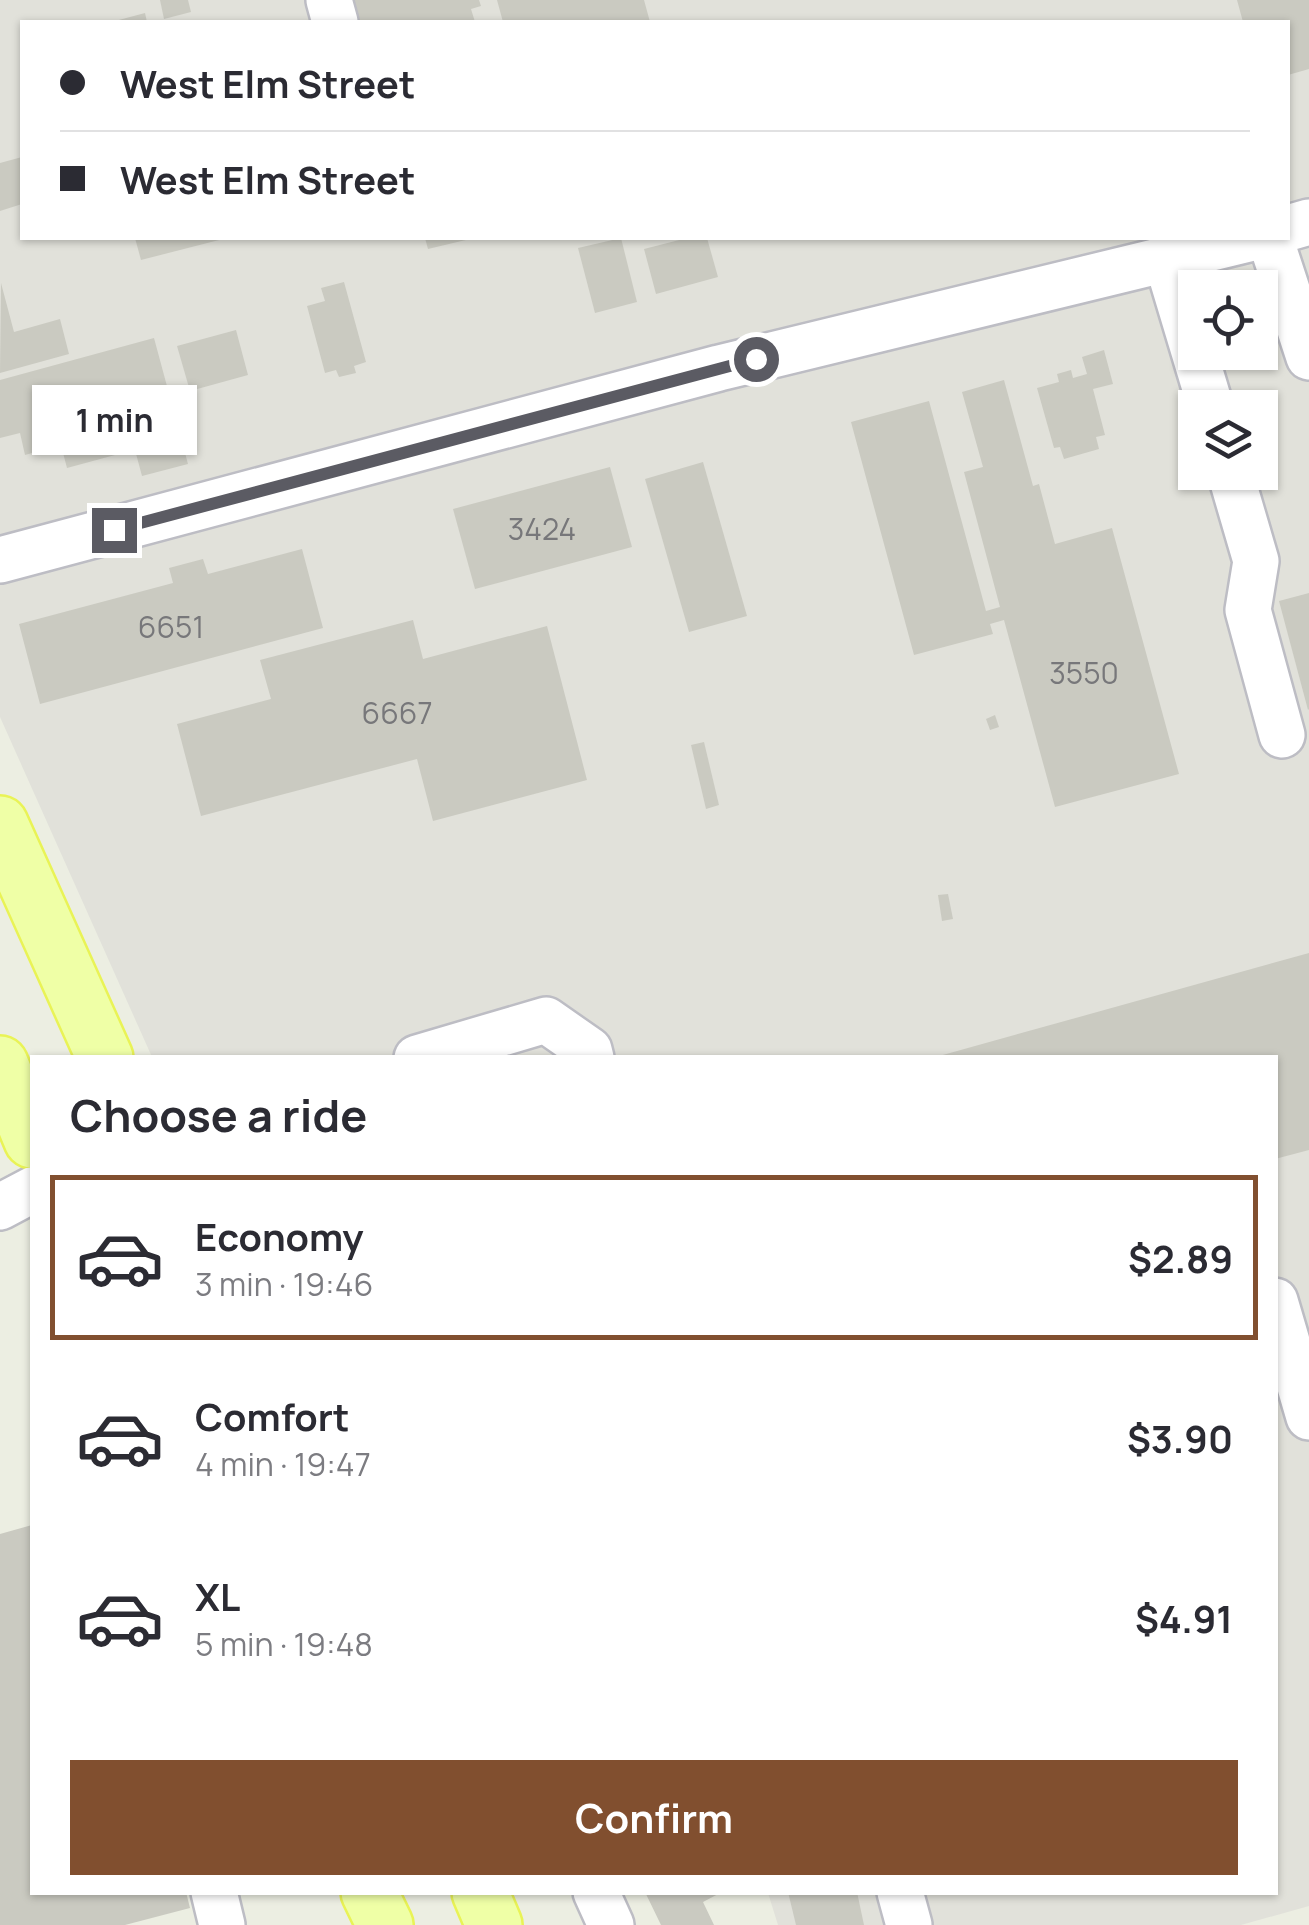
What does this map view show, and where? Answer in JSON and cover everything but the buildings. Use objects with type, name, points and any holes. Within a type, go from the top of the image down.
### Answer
[{"type":"main road","points":[[0,824],[104,1055]]},
{"type":"main road","points":[[0,1064],[30,1135]]},
{"type":"main road","points":[[371,1895],[386,1925]]},
{"type":"street","points":[[0,560],[719,368],[1244,240]]},
{"type":"street","points":[[1271,240],[1309,357]]},
{"type":"street","points":[[1166,258],[1206,390]]},
{"type":"street","points":[[1235,490],[1256,561],[1248,610],[1282,735]]},
{"type":"street","points":[[427,1055],[546,1020],[591,1055]]},
{"type":"street","points":[[0,1207],[30,1191]]},
{"type":"street","points":[[1278,1311],[1309,1418]]},
{"type":"street","points":[[215,1895],[222,1925]]},
{"type":"street","points":[[597,1895],[611,1925]]},
{"type":"street","points":[[901,1895],[909,1925]]},
{"type":"shaded area","points":[[0,0],[1309,0],[1309,1906],[1241,1925],[778,1925],[769,1895],[1278,1895],[1278,1055],[151,1055],[0,717]]},
{"type":"route","points":[[114,530],[756,359]]}]
